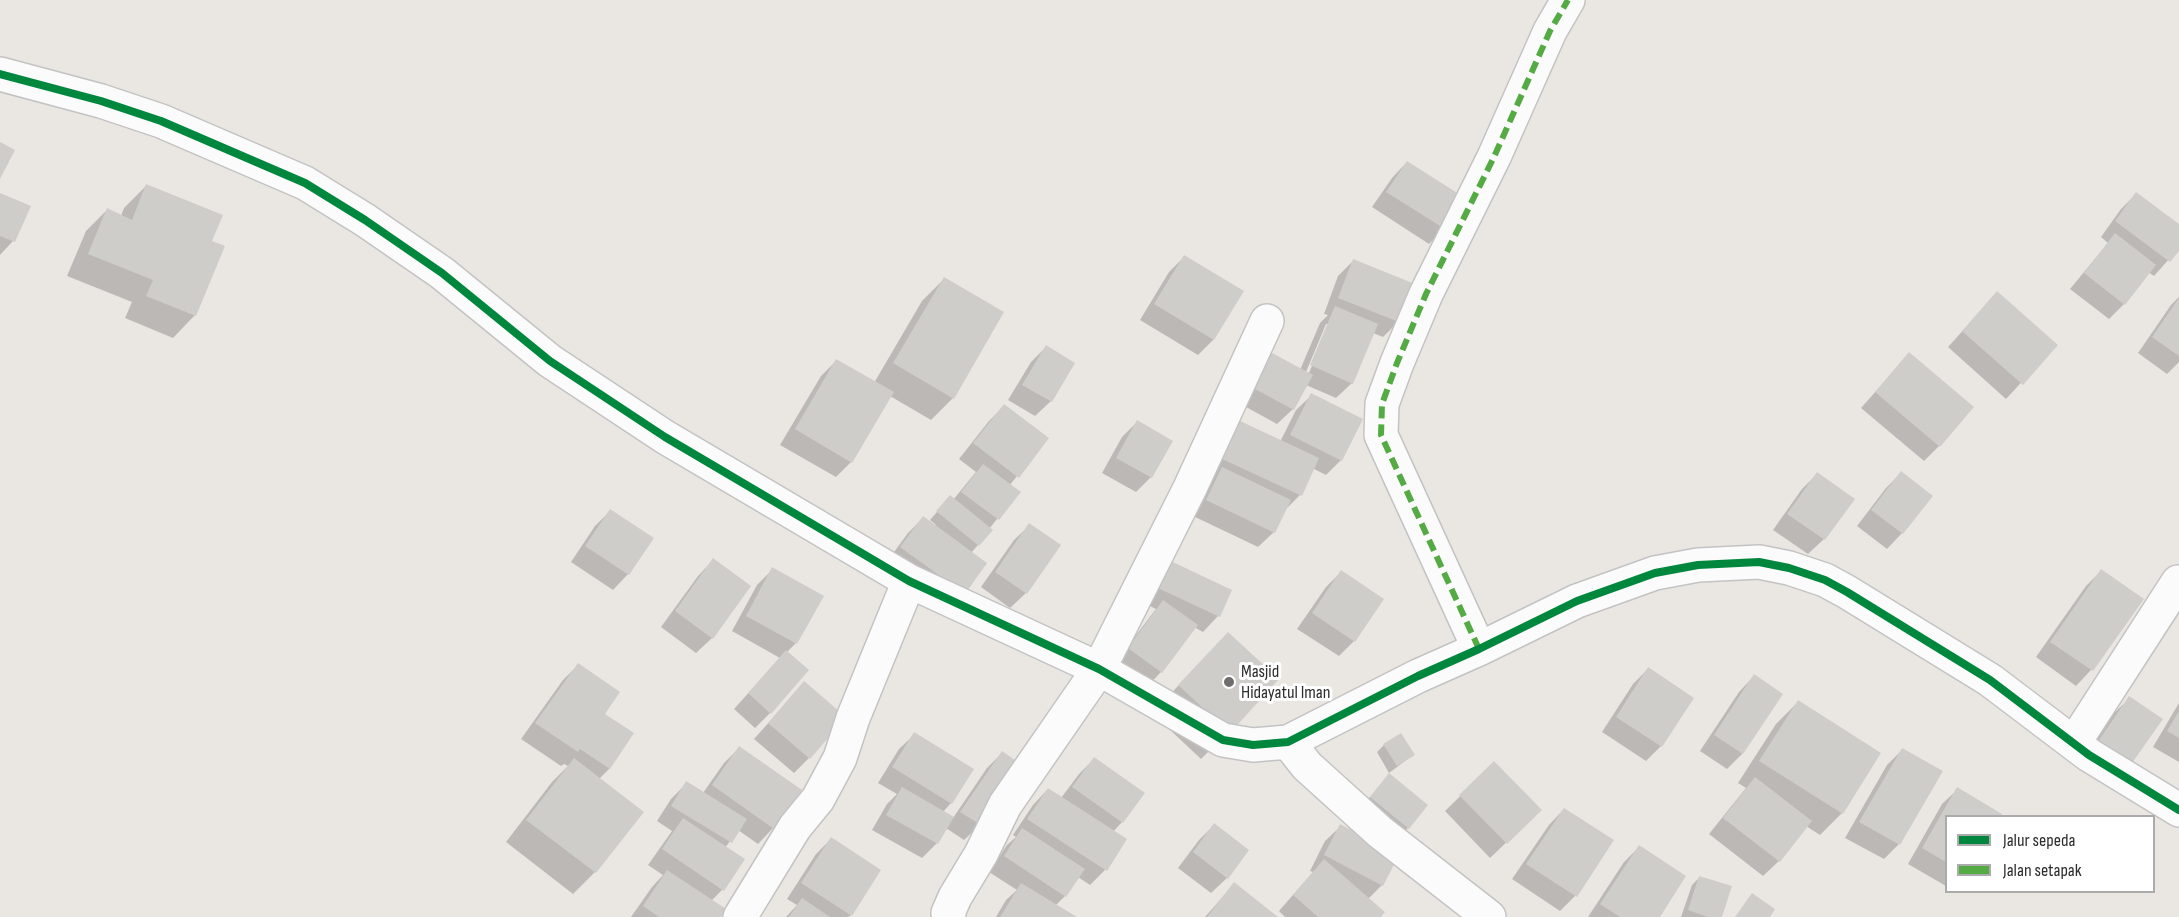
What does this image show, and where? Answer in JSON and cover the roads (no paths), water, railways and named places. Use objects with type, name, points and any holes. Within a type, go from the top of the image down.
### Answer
[{"type":"street","points":[[1479,649],[1381,435],[1382,404],[1426,294],[1494,157],[1550,31],[1568,0]]},
{"type":"street","points":[[0,74],[101,101],[161,121],[305,183],[366,220],[442,273],[550,361],[655,431],[909,581],[1099,669],[1223,740],[1253,745],[1288,742],[1418,676],[1576,601],[1655,573],[1698,565],[1759,562],[1789,568],[1825,580],[1847,592],[1990,680],[2089,755],[2179,810]]},
{"type":"street","points":[[949,917],[948,913],[955,897],[981,854],[1005,805],[1099,669],[1190,488],[1267,321]]},
{"type":"street","points":[[740,917],[795,827],[818,799],[840,758],[909,581]]},
{"type":"street","points":[[2074,743],[2178,582]]},
{"type":"street","points":[[1288,742],[1307,766],[1380,832],[1489,917]]},
{"type":"place","name":"Masjid Hidayatul Iman","points":[[1229,682]]}]
